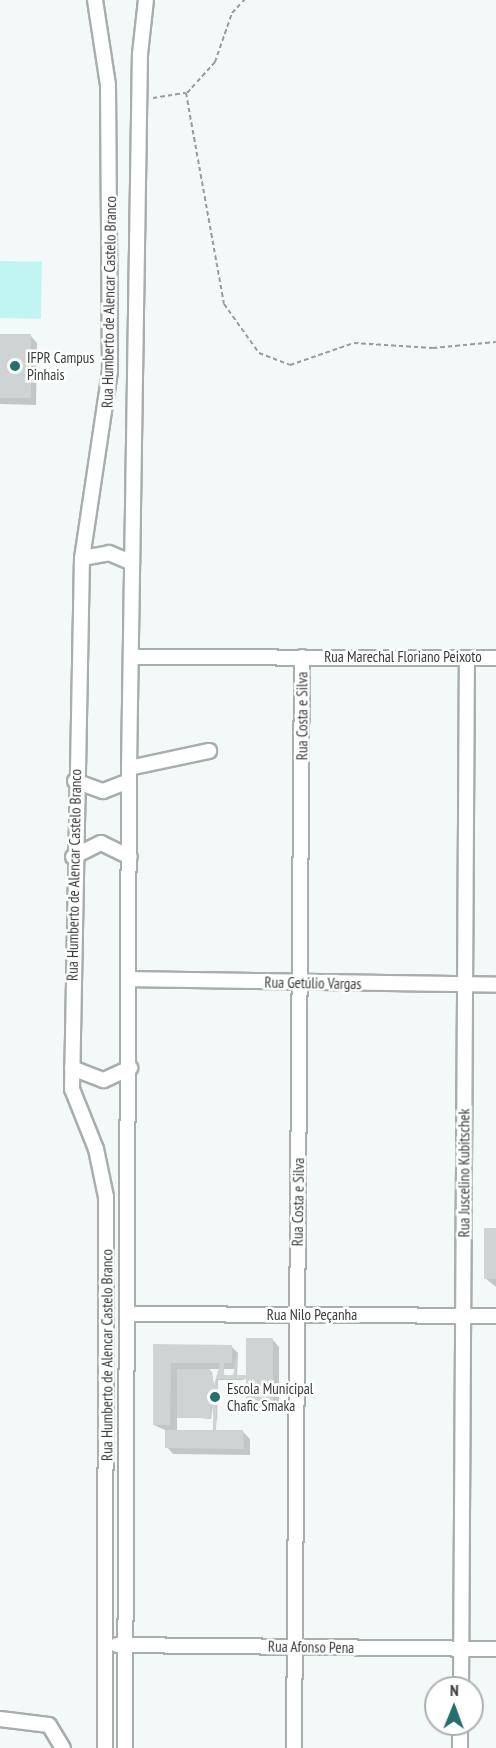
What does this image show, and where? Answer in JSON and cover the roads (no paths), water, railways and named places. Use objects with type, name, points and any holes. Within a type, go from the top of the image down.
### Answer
[{"type":"street","name":"Rua Humberto de Alencar Castelo Branco","points":[[95,0],[108,85],[110,338],[107,419],[82,558],[73,857],[72,1068],[74,1100],[96,1149],[106,1197],[105,1748]]},
{"type":"street","name":"Rua Humberto de Alencar Castelo Branco","points":[[125,1748],[129,1314],[129,774],[140,100],[146,0]]},
{"type":"street","points":[[110,338],[136,338]]},
{"type":"street","points":[[82,558],[109,553],[132,563]]},
{"type":"street","name":"Rua Marechal Floriano Peixoto","points":[[131,657],[496,658]]},
{"type":"street","name":"Rua Costa e Silva","points":[[294,1748],[302,657]]},
{"type":"street","name":"Rua Juscelino Kubitschek","points":[[461,1676],[467,658]]},
{"type":"street","points":[[75,781],[103,791],[129,774],[209,751]]},
{"type":"street","points":[[73,857],[101,843],[130,857]]},
{"type":"street","name":"Rua Getúlio Vargas","points":[[130,979],[300,984],[496,985]]},
{"type":"street","points":[[72,1068],[104,1080],[130,1068]]},
{"type":"street","name":"Rua Nilo Peçanha","points":[[129,1314],[496,1316]]},
{"type":"street","name":"Rua Afonso Pena","points":[[106,1645],[496,1648]]},
{"type":"street","points":[[0,1719],[49,1725],[63,1748]]},
{"type":"place","name":"IFPR Campus Pinhais","points":[[15,366]]},
{"type":"place","name":"Escola Municipal Chafic Smaka","points":[[215,1397]]}]
